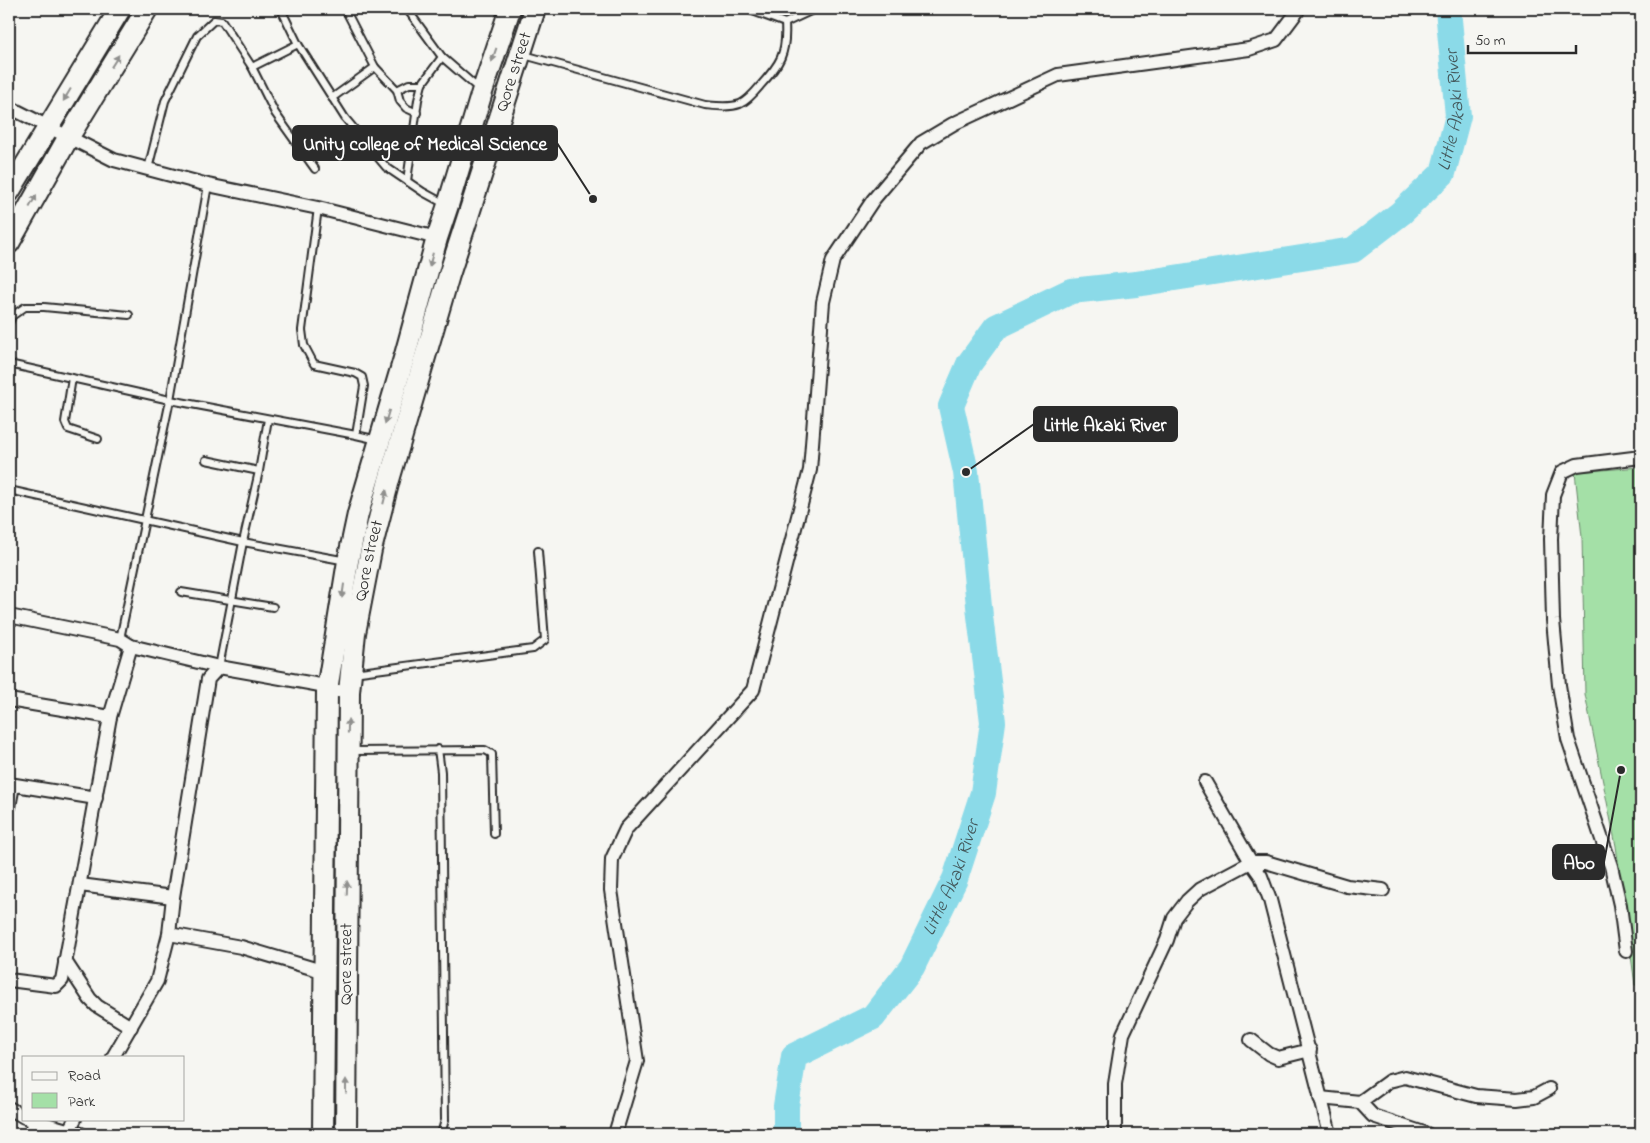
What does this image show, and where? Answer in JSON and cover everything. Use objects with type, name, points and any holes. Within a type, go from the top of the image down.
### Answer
[{"type":"main road","points":[[9,192],[120,9]]},
{"type":"main road","points":[[9,243],[68,138],[147,9]]},
{"type":"main road","name":"Qore street","points":[[324,1134],[327,690],[348,561],[358,514],[437,238],[510,9]]},
{"type":"main road","name":"Qore street","points":[[346,1134],[348,751],[350,683],[355,634],[371,550],[389,480],[449,275],[534,9]]},
{"type":"street","points":[[616,1134],[637,1061],[611,890],[612,859],[626,829],[753,690],[810,470],[823,302],[833,260],[873,200],[921,143],[953,124],[1058,75],[1249,49],[1276,40],[1298,9]]},
{"type":"street","points":[[9,107],[114,160],[208,185],[318,208],[437,238]]},
{"type":"street","points":[[1626,951],[1620,905],[1611,866],[1568,739],[1559,685],[1553,620],[1552,539],[1554,495],[1562,472],[1577,465],[1597,461],[1641,457]]},
{"type":"street","points":[[9,616],[120,639],[131,646],[219,667],[320,685],[327,690],[350,683]]},
{"type":"street","points":[[9,980],[56,986],[62,980],[110,717],[131,646]]},
{"type":"street","points":[[114,1056],[157,981],[169,934],[173,897],[208,679],[219,667]]},
{"type":"street","points":[[9,700],[110,717]]},
{"type":"street","points":[[1205,782],[1261,876],[1270,900],[1330,1134]]},
{"type":"street","points":[[9,807],[11,784],[96,798]]},
{"type":"street","points":[[1114,1134],[1116,1084],[1123,1034],[1167,940],[1174,918],[1200,889],[1251,862],[1266,862],[1347,886],[1384,890]]},
{"type":"street","points":[[80,884],[173,897]]},
{"type":"street","points":[[169,934],[241,947],[325,972]]},
{"type":"street","points":[[66,961],[90,999],[97,1006],[131,1027]]},
{"type":"street","points":[[1251,1040],[1269,1054],[1278,1058],[1310,1050]]},
{"type":"street","points":[[1360,1102],[1389,1081],[1405,1077],[1476,1096],[1518,1099],[1534,1096],[1549,1089]]},
{"type":"street","points":[[1320,1098],[1360,1102],[1373,1116],[1427,1134]]},
{"type":"street","points":[[9,1108],[22,1116]]},
{"type":"street","points":[[29,1134],[33,1121],[75,1128]]},
{"type":"lane","points":[[281,9],[298,44],[345,118],[386,167],[448,206]]},
{"type":"lane","points":[[346,9],[375,67],[397,90],[400,101],[406,108],[417,113]]},
{"type":"lane","points":[[407,9],[442,57],[482,92]]},
{"type":"lane","points":[[747,9],[785,23],[815,9]]},
{"type":"lane","points":[[148,169],[165,101],[197,36],[214,20],[222,20],[252,67],[275,113],[315,169]]},
{"type":"lane","points":[[519,54],[705,105],[727,107],[740,104],[777,67],[786,41],[785,23]]},
{"type":"lane","points":[[252,67],[298,44]]},
{"type":"lane","points":[[407,181],[418,100],[422,84],[442,57]]},
{"type":"lane","points":[[332,98],[375,67]]},
{"type":"lane","points":[[397,90],[410,84],[422,84]]},
{"type":"lane","points":[[120,639],[170,400],[208,185]]},
{"type":"lane","points":[[318,208],[302,330],[304,345],[314,364],[356,373],[362,377],[364,386],[356,435]]},
{"type":"lane","points":[[9,323],[12,316],[25,307],[130,315]]},
{"type":"lane","points":[[9,364],[170,400],[380,441]]},
{"type":"lane","points":[[72,378],[64,422],[68,430],[98,439]]},
{"type":"lane","points":[[219,667],[268,419]]},
{"type":"lane","points":[[206,460],[259,471]]},
{"type":"lane","points":[[9,490],[243,542],[348,561]]},
{"type":"lane","points":[[350,683],[533,649],[545,640],[538,551]]},
{"type":"lane","points":[[181,592],[273,607]]},
{"type":"lane","points":[[438,750],[440,772],[445,1120],[441,1134]]},
{"type":"lane","points":[[348,751],[485,750],[492,754],[494,834]]},
{"type":"green space","points":[[1641,467],[1641,985],[1635,985],[1616,846],[1585,694],[1582,537],[1575,472]]},
{"type":"waterway","name":"Little Akaki River","points":[[786,1134],[786,1106],[794,1056],[873,1017],[912,967],[955,879],[983,793],[993,722],[980,616],[966,472],[951,406],[969,364],[996,327],[1071,291],[1136,284],[1353,250],[1401,213],[1443,173],[1458,116],[1448,9]]},
{"type":"place","name":"Unity college of Medical Science","points":[[593,199]]},
{"type":"place","name":"Little Akaki River","points":[[966,472]]},
{"type":"place","name":"Abo","points":[[1621,770]]}]
